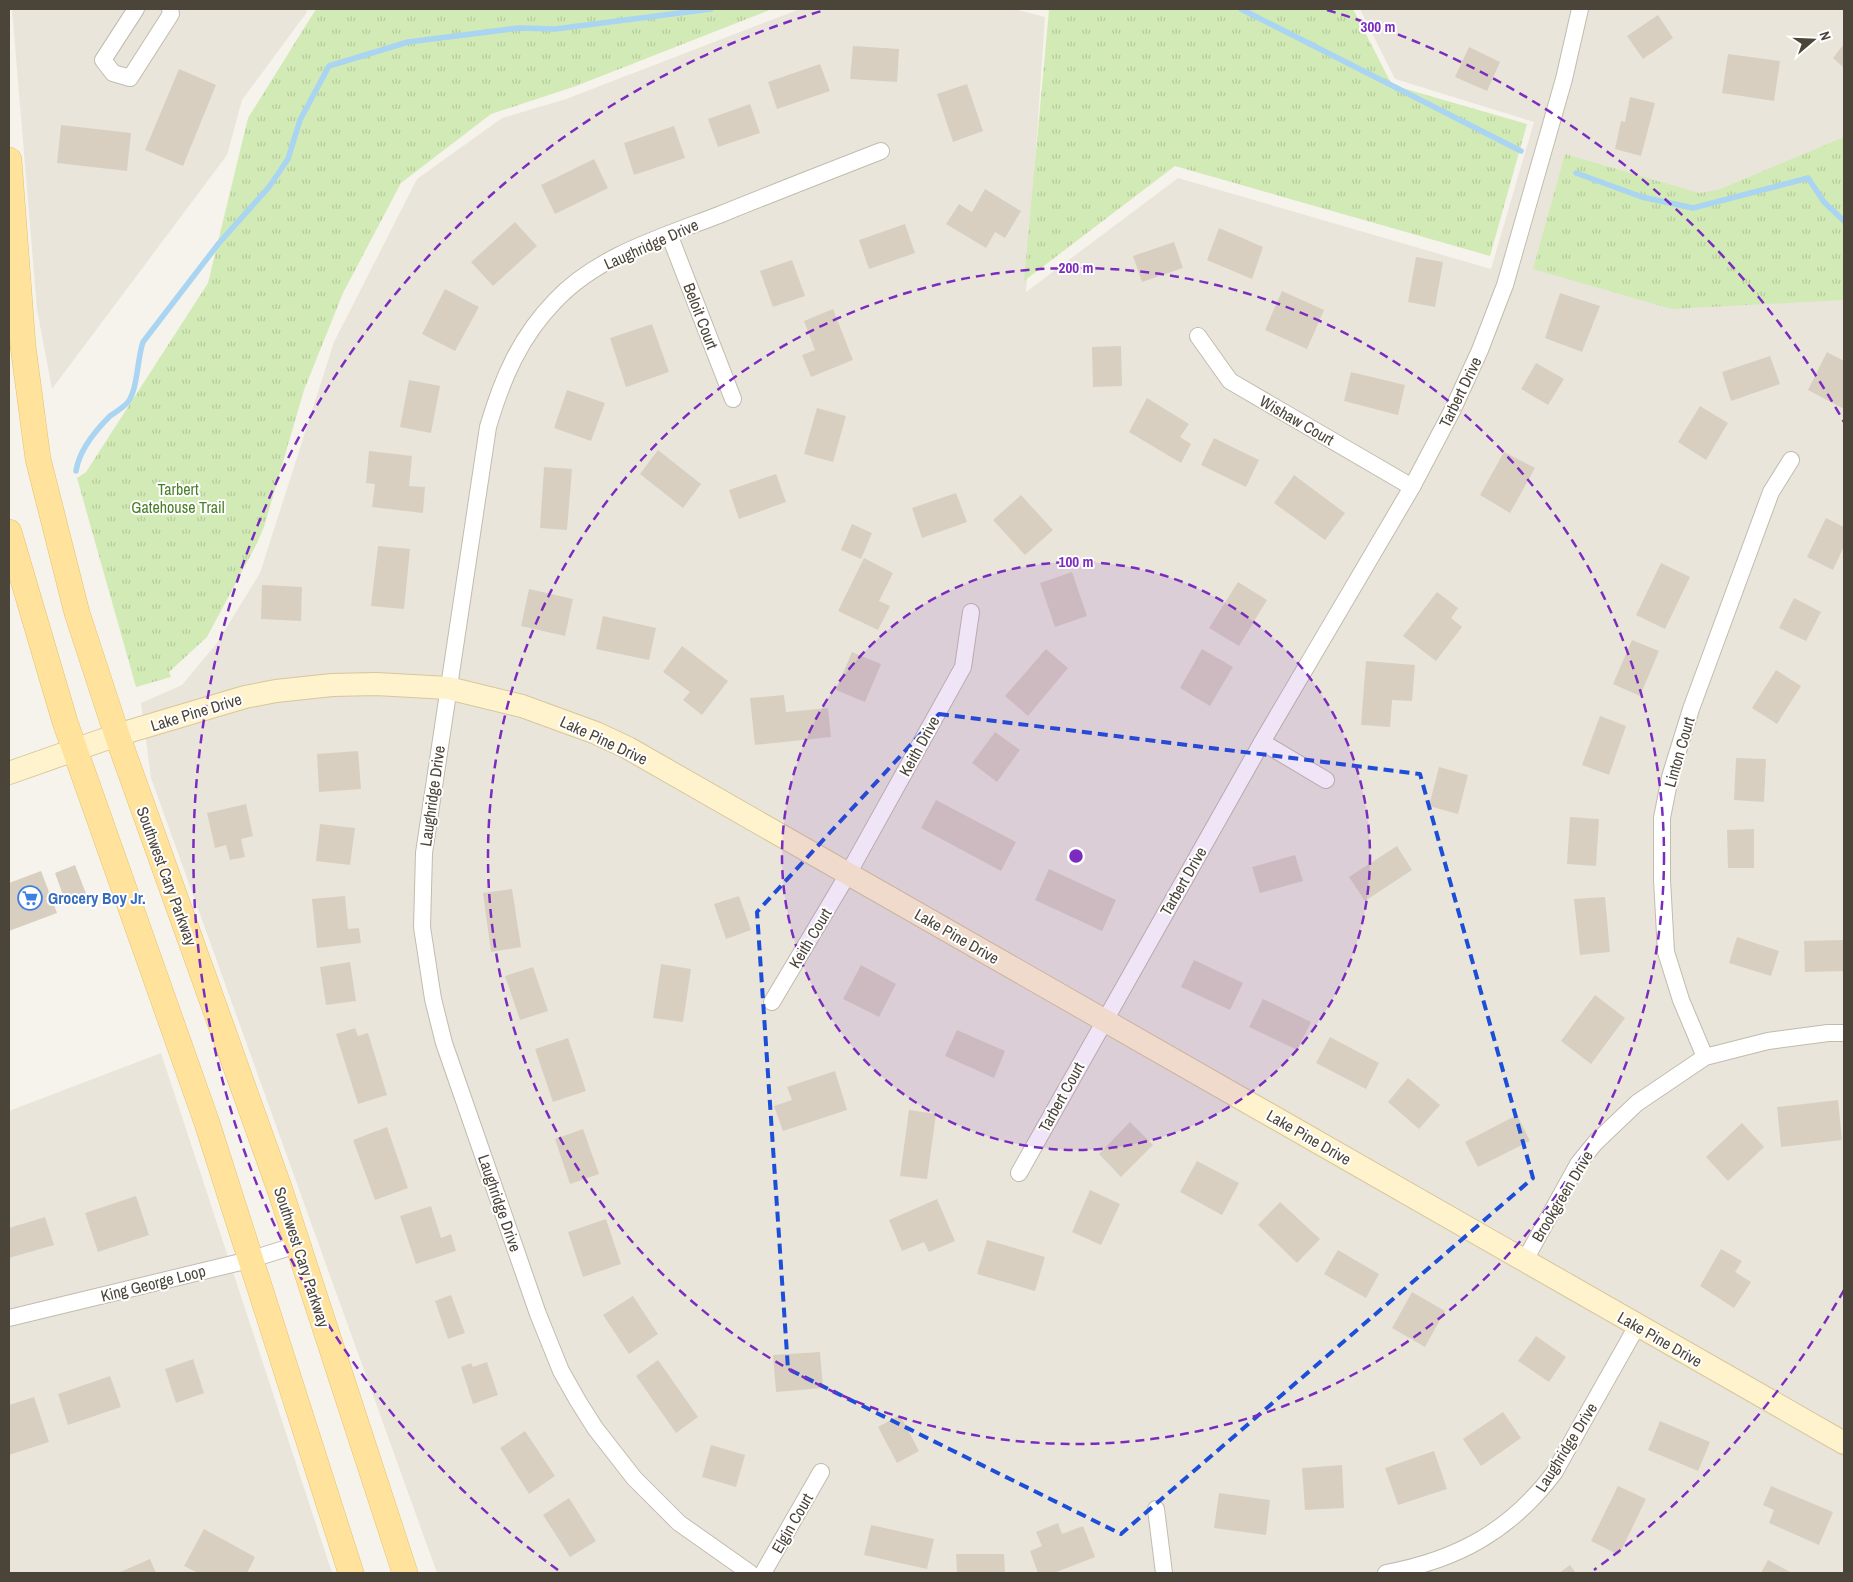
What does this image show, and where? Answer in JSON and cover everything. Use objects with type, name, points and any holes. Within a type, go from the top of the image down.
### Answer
[{"type":"main road","name":"Southwest Cary Parkway","points":[[9,160],[23,346],[38,459],[77,613],[116,735],[280,1190],[405,1573]]},
{"type":"main road","points":[[9,532],[75,750],[207,1123],[249,1260],[352,1573]]},
{"type":"street","points":[[136,9],[103,60],[113,73],[130,78],[171,14],[170,9]]},
{"type":"street","name":"Tarbert Drive","points":[[1104,1020],[1262,742],[1412,487],[1453,409],[1480,350],[1505,285],[1561,88],[1580,9]]},
{"type":"street","name":"Laughridge Drive","points":[[750,1573],[679,1523],[634,1478],[595,1428],[561,1371],[538,1314],[444,1043],[426,959],[421,895],[424,853],[488,427],[500,385],[514,355],[555,300],[579,279],[605,262],[669,234],[882,151]]},
{"type":"street","name":"Beloit Court","points":[[669,234],[732,399]]},
{"type":"street","name":"Wishaw Court","points":[[1198,336],[1230,381],[1412,487]]},
{"type":"street","name":"Linton Court","points":[[1705,1057],[1681,1000],[1666,952],[1662,880],[1662,818],[1670,777],[1691,709],[1771,492],[1791,460]]},
{"type":"street","name":"Keith Drive","points":[[848,874],[963,667],[971,612]]},
{"type":"street","name":"Lake Pine Drive","points":[[9,773],[116,735],[245,697],[276,691],[368,684],[448,688],[522,706],[596,733],[628,748],[1844,1444]]},
{"type":"street","points":[[1262,742],[1326,780]]},
{"type":"street","name":"Keith Court","points":[[772,1002],[848,874]]},
{"type":"street","name":"Tarbert Court","points":[[1019,1173],[1104,1020]]},
{"type":"street","name":"Brookgreen Drive","points":[[1525,1260],[1578,1164],[1595,1143],[1637,1103],[1705,1057],[1768,1041],[1828,1033],[1844,1033]]},
{"type":"street","name":"King George Loop","points":[[9,1318],[249,1260],[297,1245]]},
{"type":"street","name":"Laughridge Drive","points":[[1386,1573],[1445,1559],[1470,1547],[1505,1524],[1527,1505],[1554,1473],[1637,1326]]},
{"type":"street","name":"Elgin Court","points":[[763,1573],[821,1472]]},
{"type":"street","points":[[1156,1508],[1164,1573]]},
{"type":"highlighted area","points":[[939,714],[1420,774],[1533,1178],[1121,1534],[788,1369],[757,912]]},
{"type":"shaded area","points":[[12,9],[306,9],[307,12],[242,100],[227,155],[52,389],[37,309]]},
{"type":"shaded area","points":[[800,9],[1014,9],[1045,17],[1026,292],[1178,178],[1491,269],[1534,122],[1395,79],[1360,9],[1844,9],[1844,1573],[437,1573],[151,778],[141,703],[182,685],[217,643],[260,573],[334,342],[417,179],[502,118],[566,99]]},
{"type":"shaded area","points":[[161,1053],[332,1573],[9,1573],[9,1111]]},
{"type":"green space","name":"Tarbert Gatehouse Trail","points":[[316,9],[772,9],[576,86],[491,114],[401,183],[343,293],[304,390],[264,527],[257,543],[207,637],[169,672],[171,677],[136,687],[77,478],[86,472],[208,283],[248,118]]},
{"type":"green space","points":[[1047,9],[1353,9],[1392,85],[1527,124],[1490,256],[1175,166],[1024,281],[1049,10]]},
{"type":"green space","points":[[1844,137],[1844,300],[1672,309],[1533,269],[1565,154],[1699,193],[1718,190]]},
{"type":"building","points":[[1658,15],[1673,38],[1643,59],[1627,36]]},
{"type":"building","points":[[1844,44],[1844,68],[1833,58]]},
{"type":"building","points":[[853,46],[899,49],[897,82],[850,79]]},
{"type":"building","points":[[1469,47],[1500,62],[1487,91],[1455,77]]},
{"type":"building","points":[[1728,54],[1780,61],[1774,101],[1722,93]]},
{"type":"building","points":[[820,64],[830,91],[777,109],[768,82]]},
{"type":"building","points":[[179,69],[216,85],[183,166],[145,150]]},
{"type":"building","points":[[967,84],[983,131],[953,142],[937,94]]},
{"type":"building","points":[[1630,97],[1655,103],[1641,156],[1615,149],[1621,121],[1625,122]]},
{"type":"building","points":[[750,104],[760,133],[718,147],[708,119]]},
{"type":"building","points":[[61,125],[131,133],[127,171],[57,163]]},
{"type":"building","points":[[674,126],[685,158],[634,175],[624,143]]},
{"type":"building","points":[[594,159],[608,188],[555,214],[541,185]]},
{"type":"building","points":[[985,189],[1021,211],[1005,238],[995,232],[986,248],[946,224],[959,204],[972,212]]},
{"type":"building","points":[[515,222],[537,246],[493,286],[471,262]]},
{"type":"building","points":[[905,224],[915,253],[869,269],[859,240]]},
{"type":"building","points":[[1219,228],[1263,247],[1252,279],[1207,260]]},
{"type":"building","points":[[1174,242],[1183,268],[1142,282],[1133,256]]},
{"type":"building","points":[[1416,257],[1443,262],[1435,307],[1408,302]]},
{"type":"building","points":[[792,260],[805,296],[773,307],[760,271]]},
{"type":"building","points":[[445,289],[479,307],[455,351],[422,334]]},
{"type":"building","points":[[1282,291],[1324,310],[1307,349],[1265,330]]},
{"type":"building","points":[[1560,293],[1600,306],[1582,352],[1545,338]]},
{"type":"building","points":[[833,309],[853,360],[811,377],[802,355],[815,350],[804,321]]},
{"type":"building","points":[[652,324],[669,372],[626,387],[610,338]]},
{"type":"building","points":[[1121,346],[1122,386],[1093,387],[1092,347]]},
{"type":"building","points":[[1827,352],[1844,361],[1844,409],[1808,390]]},
{"type":"building","points":[[1770,356],[1780,384],[1731,401],[1722,372]]},
{"type":"building","points":[[1536,363],[1564,379],[1548,405],[1521,389]]},
{"type":"building","points":[[1351,372],[1405,385],[1398,415],[1344,401]]},
{"type":"building","points":[[409,380],[440,386],[431,433],[400,427]]},
{"type":"building","points":[[567,390],[605,403],[591,441],[554,428]]},
{"type":"building","points":[[1147,398],[1189,424],[1180,437],[1191,444],[1181,463],[1129,432]]},
{"type":"building","points":[[1700,406],[1728,423],[1706,460],[1678,442]]},
{"type":"building","points":[[817,408],[846,416],[833,462],[804,454]]},
{"type":"building","points":[[1214,438],[1259,460],[1246,487],[1201,465]]},
{"type":"building","points":[[658,450],[701,484],[683,508],[640,474]]},
{"type":"building","points":[[369,451],[412,456],[409,486],[425,487],[423,513],[372,507],[375,484],[366,483]]},
{"type":"building","points":[[1504,452],[1535,468],[1510,513],[1480,495]]},
{"type":"building","points":[[544,467],[572,469],[567,530],[540,528]]},
{"type":"building","points":[[776,474],[786,502],[739,519],[729,490]]},
{"type":"building","points":[[1294,475],[1345,513],[1325,540],[1274,503]]},
{"type":"building","points":[[956,493],[967,522],[922,538],[912,508]]},
{"type":"building","points":[[1021,495],[1053,530],[1025,555],[993,520]]},
{"type":"building","points":[[1826,518],[1844,527],[1844,546],[1833,570],[1807,557]]},
{"type":"building","points":[[852,524],[872,533],[861,559],[841,550]]},
{"type":"building","points":[[378,546],[410,549],[404,609],[371,606]]},
{"type":"building","points":[[864,558],[893,573],[879,601],[890,606],[878,630],[838,611]]},
{"type":"building","points":[[1661,563],[1690,577],[1665,629],[1636,615]]},
{"type":"building","points":[[1072,572],[1087,616],[1055,627],[1040,583]]},
{"type":"building","points":[[1238,582],[1267,600],[1239,646],[1209,628]]},
{"type":"building","points":[[262,585],[302,587],[301,621],[261,619]]},
{"type":"building","points":[[529,589],[573,599],[565,636],[521,626]]},
{"type":"building","points":[[1437,592],[1458,608],[1451,618],[1462,627],[1436,661],[1403,636]]},
{"type":"building","points":[[1794,598],[1821,612],[1806,641],[1779,628]]},
{"type":"building","points":[[603,616],[656,628],[649,660],[596,649]]},
{"type":"building","points":[[1632,640],[1659,651],[1640,696],[1613,684]]},
{"type":"building","points":[[682,646],[728,681],[702,715],[683,700],[690,692],[663,672]]},
{"type":"building","points":[[1046,649],[1068,668],[1028,716],[1005,696]]},
{"type":"building","points":[[1202,649],[1233,667],[1210,706],[1180,688]]},
{"type":"building","points":[[852,652],[881,664],[865,702],[836,690]]},
{"type":"building","points":[[1366,661],[1415,665],[1412,701],[1392,700],[1390,727],[1361,725]]},
{"type":"building","points":[[1776,670],[1801,686],[1777,724],[1752,708]]},
{"type":"building","points":[[784,695],[786,712],[828,708],[831,737],[755,745],[750,698]]},
{"type":"building","points":[[1600,716],[1626,726],[1609,775],[1582,765]]},
{"type":"building","points":[[995,732],[1020,750],[997,782],[972,763]]},
{"type":"building","points":[[358,751],[361,789],[319,792],[317,754]]},
{"type":"building","points":[[1736,758],[1766,759],[1764,802],[1734,800]]},
{"type":"building","points":[[1439,767],[1468,775],[1458,814],[1429,806]]},
{"type":"building","points":[[936,800],[1016,842],[1001,871],[921,828]]},
{"type":"building","points":[[246,804],[253,836],[241,839],[245,857],[230,860],[226,845],[215,848],[207,813]]},
{"type":"building","points":[[1570,817],[1599,819],[1596,866],[1567,864]]},
{"type":"building","points":[[320,824],[355,828],[350,865],[316,861]]},
{"type":"building","points":[[1754,829],[1754,868],[1728,868],[1727,830]]},
{"type":"building","points":[[1397,846],[1412,870],[1365,901],[1349,877]]},
{"type":"building","points":[[1295,855],[1303,881],[1260,893],[1252,867]]},
{"type":"building","points":[[75,865],[88,899],[67,906],[55,873]]},
{"type":"building","points":[[1049,869],[1116,900],[1102,931],[1035,900]]},
{"type":"building","name":"Grocery Boy Jr.","points":[[41,871],[57,913],[9,931],[9,883]]},
{"type":"building","points":[[512,889],[521,947],[491,952],[483,893]]},
{"type":"building","points":[[345,896],[348,929],[359,928],[361,943],[317,948],[312,899]]},
{"type":"building","points":[[739,896],[751,930],[726,939],[714,904]]},
{"type":"building","points":[[1605,897],[1610,952],[1580,955],[1574,899]]},
{"type":"building","points":[[1737,937],[1779,951],[1771,976],[1729,963]]},
{"type":"building","points":[[1844,940],[1844,971],[1805,972],[1804,941]]},
{"type":"building","points":[[1194,960],[1243,983],[1230,1010],[1181,987]]},
{"type":"building","points":[[350,962],[356,1001],[326,1005],[320,967]]},
{"type":"building","points":[[661,964],[691,969],[683,1022],[653,1018]]},
{"type":"building","points":[[861,965],[896,984],[879,1017],[843,999]]},
{"type":"building","points":[[533,967],[548,1011],[520,1020],[505,976]]},
{"type":"building","points":[[1595,995],[1625,1018],[1591,1064],[1561,1041]]},
{"type":"building","points":[[1263,999],[1311,1022],[1297,1050],[1249,1027]]},
{"type":"building","points":[[355,1028],[358,1036],[368,1033],[387,1095],[358,1104],[336,1034]]},
{"type":"building","points":[[957,1030],[1005,1051],[994,1078],[945,1056]]},
{"type":"building","points":[[1330,1037],[1379,1063],[1366,1089],[1316,1063]]},
{"type":"building","points":[[568,1038],[586,1091],[553,1102],[535,1049]]},
{"type":"building","points":[[835,1071],[847,1110],[783,1131],[774,1106],[792,1100],[787,1087]]},
{"type":"building","points":[[1408,1078],[1440,1105],[1419,1129],[1388,1102]]},
{"type":"building","points":[[1838,1100],[1842,1140],[1781,1147],[1777,1107]]},
{"type":"building","points":[[909,1110],[936,1114],[927,1179],[900,1176]]},
{"type":"building","points":[[1517,1115],[1530,1141],[1478,1167],[1465,1142]]},
{"type":"building","points":[[1130,1122],[1153,1145],[1121,1177],[1099,1154]]},
{"type":"building","points":[[1742,1123],[1764,1147],[1728,1181],[1706,1157]]},
{"type":"building","points":[[387,1127],[408,1188],[375,1200],[353,1140]]},
{"type":"building","points":[[583,1129],[599,1174],[570,1184],[555,1139]]},
{"type":"building","points":[[1197,1161],[1239,1183],[1222,1215],[1180,1192]]},
{"type":"building","points":[[1090,1190],[1120,1204],[1101,1245],[1072,1232]]},
{"type":"building","points":[[136,1196],[149,1235],[98,1252],[85,1213]]},
{"type":"building","points":[[937,1199],[955,1241],[929,1252],[924,1242],[902,1251],[889,1220]]},
{"type":"building","points":[[1280,1202],[1320,1239],[1297,1263],[1258,1225]]},
{"type":"building","points":[[431,1206],[441,1238],[451,1234],[456,1251],[416,1264],[400,1216]]},
{"type":"building","points":[[45,1217],[54,1245],[9,1258],[9,1228]]},
{"type":"building","points":[[606,1219],[621,1264],[583,1277],[568,1232]]},
{"type":"building","points":[[987,1240],[1045,1257],[1035,1291],[977,1274]]},
{"type":"building","points":[[1721,1249],[1742,1261],[1735,1272],[1751,1282],[1734,1308],[1700,1286]]},
{"type":"building","points":[[1338,1250],[1379,1274],[1366,1298],[1324,1274]]},
{"type":"building","points":[[1412,1292],[1445,1311],[1425,1347],[1392,1328]]},
{"type":"building","points":[[451,1295],[465,1333],[448,1339],[435,1301]]},
{"type":"building","points":[[633,1296],[658,1334],[629,1354],[603,1315]]},
{"type":"building","points":[[1536,1336],[1566,1357],[1549,1382],[1518,1361]]},
{"type":"building","points":[[820,1352],[823,1388],[776,1392],[773,1355]]},
{"type":"building","points":[[193,1359],[204,1393],[176,1403],[165,1369]]},
{"type":"building","points":[[658,1360],[698,1417],[676,1433],[636,1376]]},
{"type":"building","points":[[487,1362],[498,1395],[473,1404],[461,1367],[471,1363],[473,1367]]},
{"type":"building","points":[[110,1376],[121,1407],[68,1425],[58,1394]]},
{"type":"building","points":[[34,1397],[49,1442],[9,1455],[9,1405]]},
{"type":"building","points":[[1503,1412],[1521,1438],[1481,1466],[1463,1439]]},
{"type":"building","points":[[900,1415],[919,1451],[897,1463],[878,1427]]},
{"type":"building","points":[[1660,1421],[1710,1442],[1698,1471],[1648,1450]]},
{"type":"building","points":[[525,1431],[555,1476],[529,1494],[500,1448]]},
{"type":"building","points":[[711,1445],[745,1455],[736,1487],[702,1477]]},
{"type":"building","points":[[1434,1451],[1447,1489],[1398,1505],[1385,1468]]},
{"type":"building","points":[[1342,1465],[1344,1508],[1305,1510],[1302,1468]]},
{"type":"building","points":[[1618,1486],[1646,1499],[1619,1555],[1591,1541]]},
{"type":"building","points":[[1771,1486],[1833,1512],[1819,1545],[1769,1523],[1774,1510],[1763,1505]]},
{"type":"building","points":[[1219,1493],[1270,1500],[1266,1535],[1214,1528]]},
{"type":"building","points":[[569,1498],[596,1541],[570,1557],[543,1515]]},
{"type":"building","points":[[1058,1523],[1062,1534],[1083,1526],[1095,1557],[1054,1573],[1038,1573],[1030,1551],[1042,1546],[1036,1532]]},
{"type":"building","points":[[871,1525],[934,1539],[927,1569],[864,1555]]},
{"type":"building","points":[[204,1529],[255,1557],[247,1573],[198,1573],[184,1566]]},
{"type":"building","points":[[956,1554],[1004,1554],[1005,1573],[957,1573]]},
{"type":"building","points":[[150,1559],[156,1573],[118,1573]]},
{"type":"building","points":[[1768,1560],[1792,1573],[1761,1573]]},
{"type":"building","points":[[1570,1565],[1576,1573],[1559,1573]]},
{"type":"waterway","points":[[76,471],[80,456],[93,434],[110,416],[128,402],[134,389],[143,342],[219,243],[269,187],[288,159],[300,120],[329,66],[408,42],[519,28],[555,29],[711,9]]},
{"type":"waterway","points":[[1241,9],[1521,151]]},
{"type":"waterway","points":[[1576,173],[1642,197],[1693,208],[1808,178],[1824,202],[1844,221]]},
{"type":"place","name":"Grocery Boy Jr.","points":[[30,898]]}]
